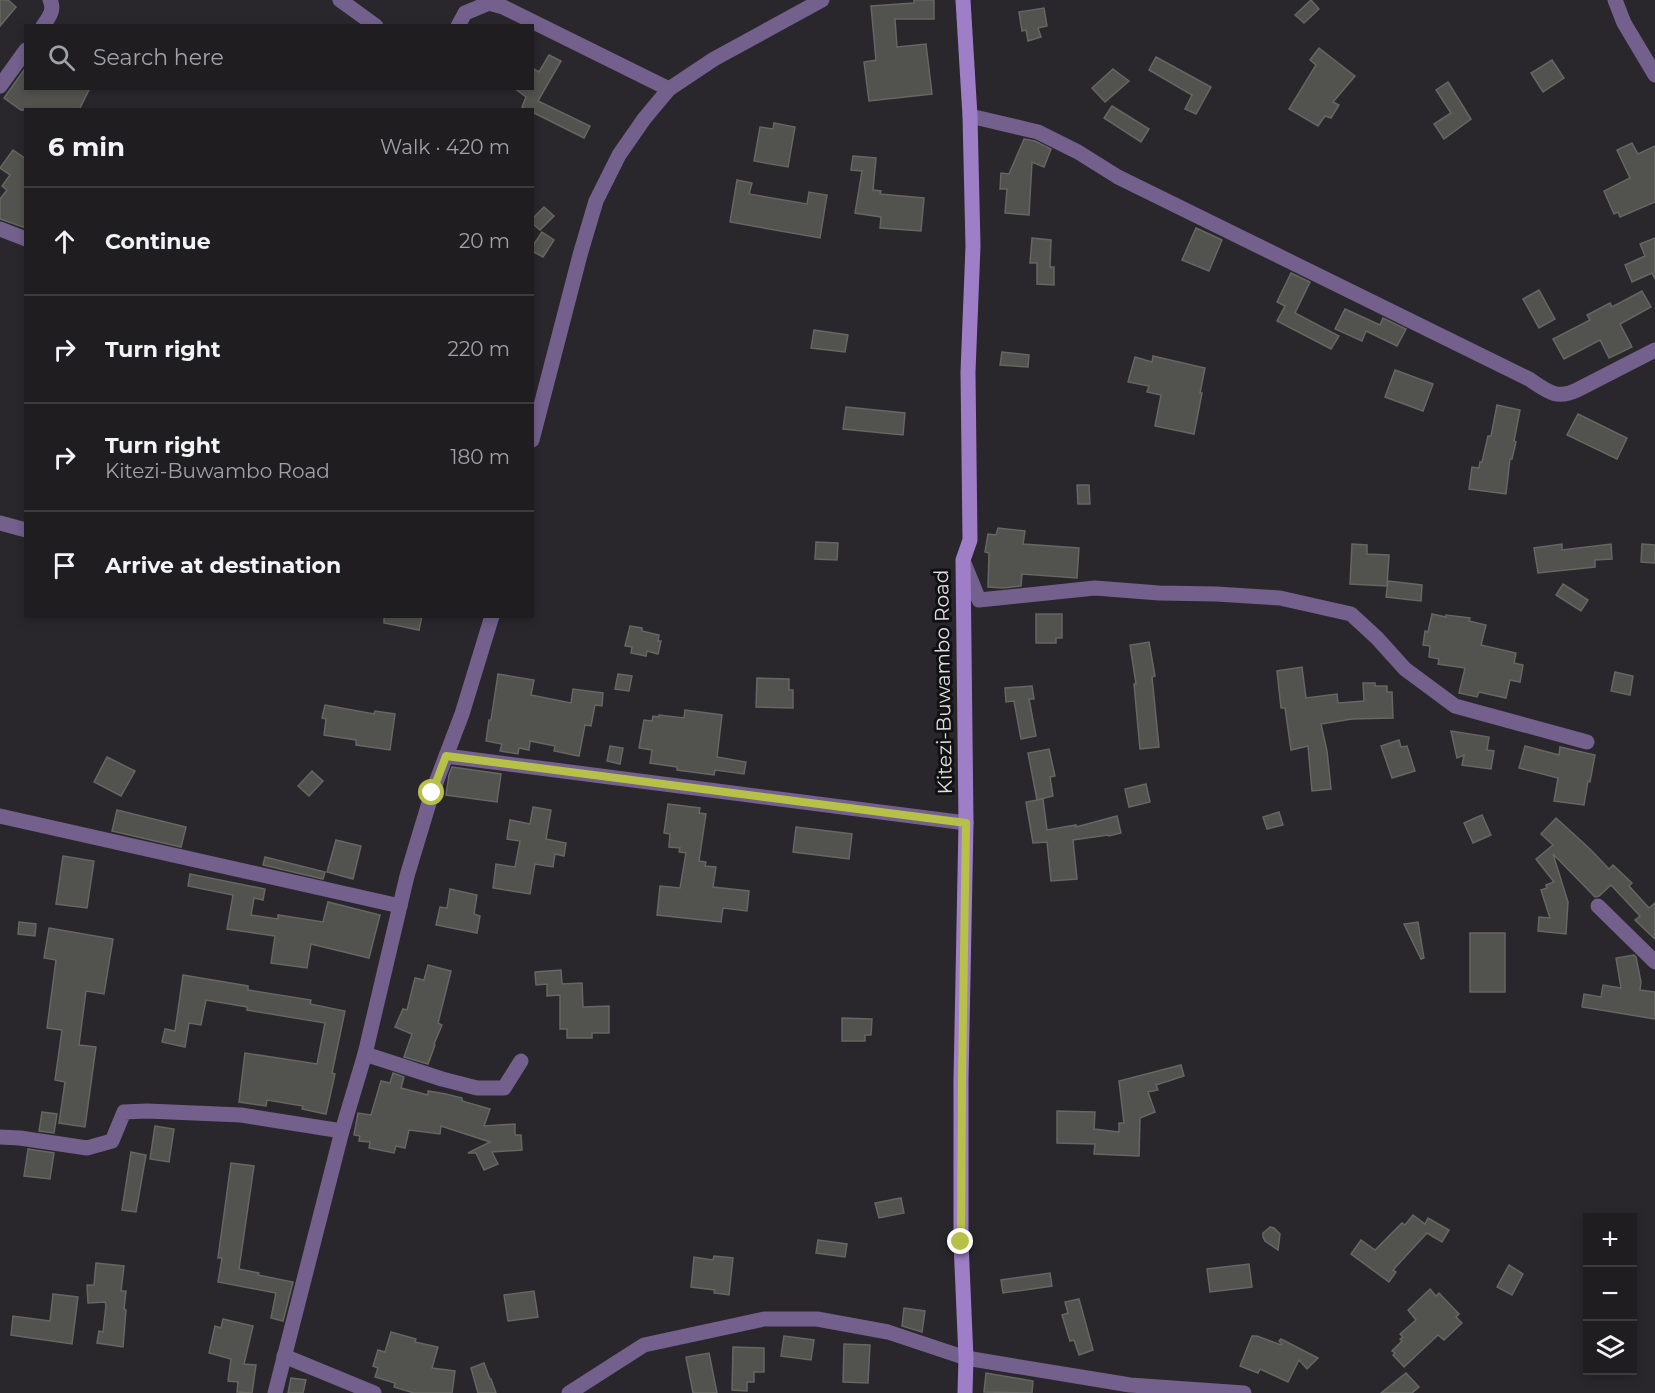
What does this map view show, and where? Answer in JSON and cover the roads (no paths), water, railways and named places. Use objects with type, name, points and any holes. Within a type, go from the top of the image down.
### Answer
[{"type":"street","points":[[44,24],[51,14],[50,0]]},
{"type":"street","points":[[340,0],[373,24]]},
{"type":"street","points":[[534,432],[596,201],[619,154],[644,118],[669,89],[714,59],[822,0]]},
{"type":"street","name":"Kitezi-Buwambo Road","points":[[963,0],[970,116],[973,246],[968,372],[970,540],[963,560],[966,823],[961,1230],[966,1358],[965,1393]]},
{"type":"street","points":[[1615,0],[1624,23],[1655,75]]},
{"type":"street","points":[[459,24],[465,13],[489,3],[502,7],[669,89]]},
{"type":"street","points":[[0,86],[24,53]]},
{"type":"street","points":[[970,116],[1038,132],[1078,152],[1118,177],[1558,395],[1566,395],[1577,390],[1655,350]]},
{"type":"street","points":[[0,229],[24,238]]},
{"type":"street","points":[[0,523],[24,529]]},
{"type":"street","points":[[963,560],[979,600],[1095,588],[1280,598],[1351,614],[1405,669],[1455,706],[1587,742]]},
{"type":"street","points":[[275,1393],[342,1131],[365,1054],[400,906],[432,793],[462,714],[491,618]]},
{"type":"street","points":[[446,756],[966,823]]},
{"type":"street","points":[[0,816],[400,906]]},
{"type":"street","points":[[1598,906],[1655,962]]},
{"type":"street","points":[[365,1054],[477,1088],[504,1088],[521,1061]]},
{"type":"street","points":[[0,1137],[87,1148],[112,1141],[124,1112],[147,1111],[241,1115],[342,1131]]},
{"type":"street","points":[[569,1393],[644,1345],[764,1319],[817,1319],[888,1332],[966,1358],[1130,1385],[1244,1393]]},
{"type":"street","points":[[284,1356],[374,1393]]}]
